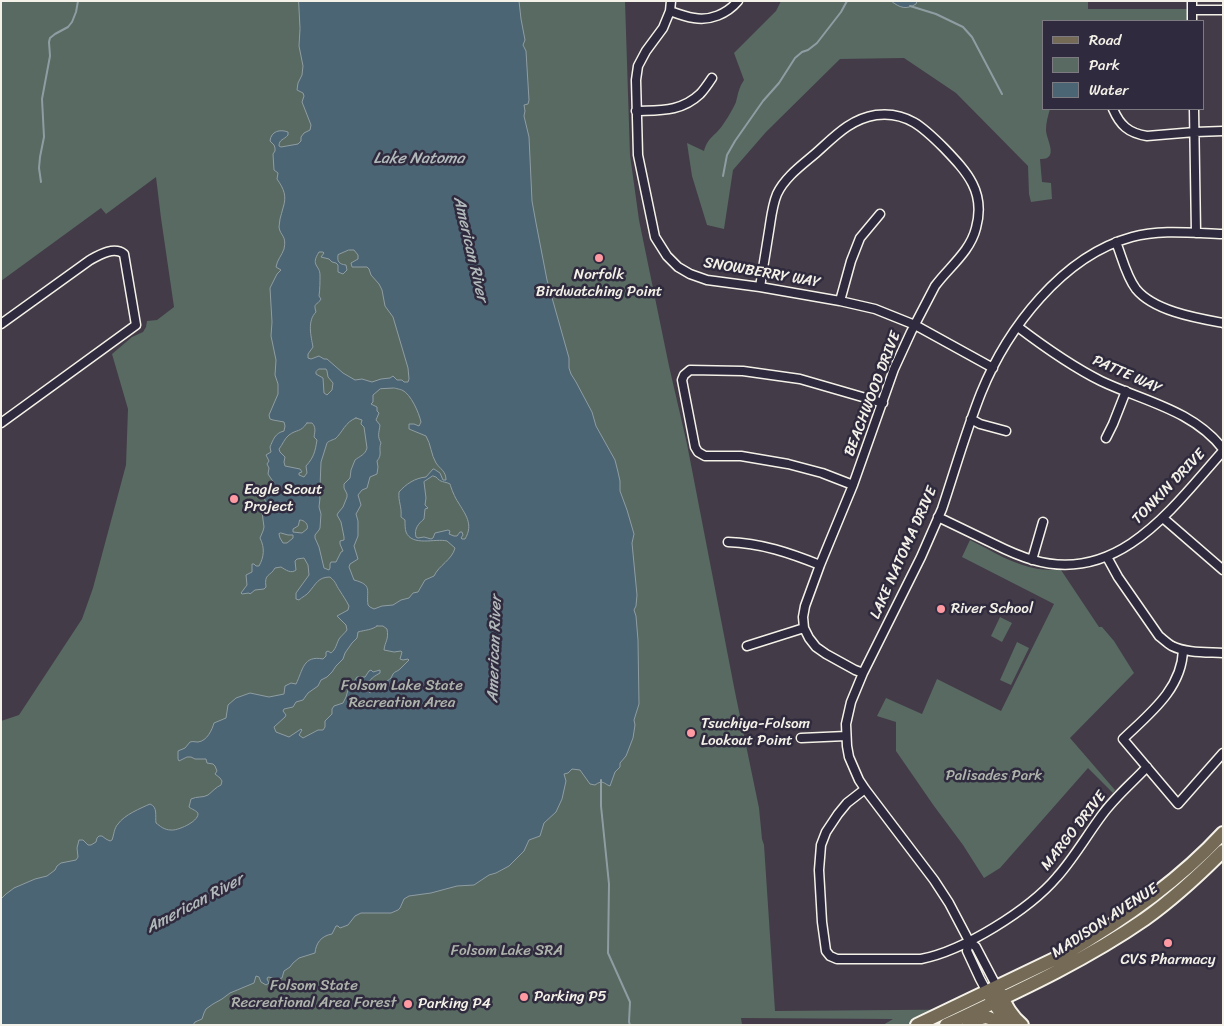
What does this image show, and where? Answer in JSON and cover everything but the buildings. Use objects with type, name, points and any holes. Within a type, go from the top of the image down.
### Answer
[{"type":"main road","name":"MADISON AVENUE","points":[[995,995],[1088,940],[1135,909],[1181,873],[1223,833]]},
{"type":"main road","name":"MADISON AVENUE","points":[[995,995],[1068,966],[1096,950],[1145,919],[1197,876],[1223,851]]},
{"type":"main road","points":[[917,1025],[995,995]]},
{"type":"main road","points":[[946,1025],[995,995]]},
{"type":"main road","points":[[995,995],[1008,1025]]},
{"type":"main road","points":[[995,995],[1015,1020],[1022,1025]]},
{"type":"main road","points":[[964,1025],[985,1017],[993,1019],[999,1025]]},
{"type":"street","name":"SNOWBERRY WAY","points":[[672,1],[663,28],[646,51],[638,66],[636,80],[638,155],[655,236],[667,256],[678,268],[707,280],[760,287],[875,309],[915,325],[993,368]]},
{"type":"street","points":[[670,11],[691,18],[706,18],[726,11],[738,1]]},
{"type":"street","points":[[1192,1],[1192,20]]},
{"type":"street","points":[[1192,10],[1223,10]]},
{"type":"street","points":[[636,111],[679,108],[701,93],[712,78]]},
{"type":"street","points":[[1114,110],[1121,123],[1130,131],[1141,135],[1223,132]]},
{"type":"street","points":[[1194,110],[1196,233]]},
{"type":"street","name":"BEACHWOOD DRIVE","points":[[760,287],[772,207],[776,195],[788,178],[843,128],[855,121],[868,116],[882,115],[902,118],[915,123],[927,131],[965,170],[974,186],[978,207],[978,221],[972,241],[935,286],[898,361],[853,485],[820,564],[805,606],[804,628]]},
{"type":"street","points":[[840,301],[850,261],[860,238],[880,214]]},
{"type":"street","name":"LAKE NATOMA DRIVE","points":[[995,995],[976,947],[969,941],[949,903],[854,772],[849,757],[846,736],[848,713],[863,673],[921,557],[938,517],[981,393],[1005,345],[1018,326],[1062,275],[1085,258],[1116,242],[1133,236],[1151,233],[1223,234]]},
{"type":"street","points":[[1116,242],[1130,278],[1136,288],[1149,300],[1186,315],[1223,323]]},
{"type":"street","points":[[1,324],[90,260],[116,250],[124,254],[136,325],[1,423]]},
{"type":"street","name":"PATTE WAY","points":[[1018,326],[1085,373],[1176,412],[1190,420],[1206,431],[1223,450]]},
{"type":"street","points":[[853,485],[822,473],[788,464],[741,456],[705,456],[701,454],[695,447],[682,380],[684,375],[690,370],[743,371],[800,379],[883,403]]},
{"type":"street","points":[[1106,438],[1126,391]]},
{"type":"street","points":[[972,419],[980,424],[1006,431]]},
{"type":"street","name":"TONKIN DRIVE","points":[[938,517],[1032,560],[1047,564],[1070,565],[1089,562],[1107,556],[1131,544],[1163,518],[1223,450]]},
{"type":"street","points":[[1163,518],[1223,570]]},
{"type":"street","points":[[1032,560],[1043,522]]},
{"type":"street","points":[[728,542],[744,542],[759,545],[788,552],[820,564]]},
{"type":"street","points":[[1107,556],[1118,577],[1159,636],[1167,643],[1182,650],[1223,653]]},
{"type":"street","points":[[747,646],[804,628],[816,647],[863,673]]},
{"type":"street","points":[[1182,650],[1179,671],[1169,692],[1123,739],[1178,804],[1223,753]]},
{"type":"street","points":[[801,738],[846,736]]},
{"type":"street","name":"MARGO DRIVE","points":[[865,789],[842,808],[826,832],[821,845],[819,870],[822,922],[826,950],[828,954],[837,959],[921,959],[934,956],[969,941],[1024,907],[1043,892],[1067,865],[1106,810],[1147,767]]},
{"type":"street","name":"LAKE NATOMA DRIVE","points":[[969,941],[967,951],[980,979],[995,995]]},
{"type":"green space","name":"Folsom Lake State Recreation Area","points":[[1,1],[625,1],[630,155],[639,220],[687,444],[759,808],[764,845],[775,1011],[1014,1009],[1014,1025],[883,1025],[893,1019],[741,1018],[742,1025],[1,1025],[1,721],[19,715],[82,619],[93,588],[126,465],[128,409],[112,354],[132,337],[143,332],[147,321],[157,320],[174,307],[156,177],[106,214],[101,208],[1,281]]},
{"type":"green space","points":[[781,1],[1088,1],[1088,9],[1189,9],[1189,20],[1042,20],[1042,110],[1050,110],[1046,130],[1051,153],[1046,158],[1040,159],[1042,182],[1051,183],[1052,199],[1031,202],[1028,166],[956,93],[904,58],[840,59],[766,132],[733,170],[724,229],[707,225],[692,176],[687,143],[704,151],[710,140],[724,123],[735,105],[744,80],[734,53],[776,11]]},
{"type":"green space","name":"Palisades Park","points":[[970,540],[1003,557],[1029,567],[1061,570],[1099,627],[1102,627],[1114,641],[1134,673],[1070,738],[1115,790],[1113,793],[1088,768],[1000,868],[984,878],[963,845],[896,751],[896,722],[877,716],[886,698],[922,714],[937,679],[1001,711],[1054,604],[962,557]]},
{"type":"green space","points":[[1000,617],[1012,623],[1002,642],[991,636]]},
{"type":"green space","points":[[1017,642],[1029,648],[1011,685],[1000,680]]},
{"type":"water","name":"Lake Natoma","points":[[299,1],[519,1],[525,40],[523,45],[526,51],[529,100],[528,104],[524,105],[524,116],[529,137],[532,201],[547,280],[569,358],[571,374],[615,460],[620,481],[620,491],[634,534],[632,543],[637,595],[634,610],[638,640],[639,704],[634,720],[633,738],[626,756],[615,772],[610,786],[602,782],[595,785],[590,784],[580,770],[572,769],[564,774],[566,781],[562,799],[556,812],[544,823],[540,836],[529,840],[524,851],[509,866],[489,875],[474,885],[457,886],[431,893],[409,896],[404,899],[398,910],[391,913],[361,913],[355,916],[348,925],[340,928],[336,926],[332,934],[320,940],[315,953],[299,958],[284,971],[282,978],[268,977],[269,983],[266,985],[256,976],[254,983],[230,993],[206,1009],[202,1019],[193,1025],[1,1025],[1,899],[14,888],[47,876],[61,863],[76,860],[78,857],[77,848],[79,840],[83,840],[88,845],[91,845],[96,842],[99,836],[110,841],[112,840],[116,827],[124,818],[150,804],[155,809],[156,823],[164,829],[174,830],[195,820],[198,814],[189,807],[191,799],[208,795],[221,785],[222,781],[215,774],[217,771],[215,766],[207,763],[206,759],[187,757],[179,761],[178,751],[185,748],[190,742],[198,742],[206,737],[214,723],[226,718],[228,705],[236,698],[250,693],[269,697],[284,694],[285,686],[291,683],[296,684],[302,669],[308,661],[316,658],[323,659],[326,656],[326,652],[331,653],[347,630],[346,625],[337,616],[348,610],[349,606],[330,577],[320,580],[307,594],[299,600],[296,599],[296,593],[309,575],[308,565],[304,558],[295,561],[296,570],[292,572],[281,567],[275,568],[267,577],[264,589],[255,590],[250,594],[241,593],[247,585],[246,575],[252,572],[252,564],[259,566],[262,559],[263,549],[260,538],[264,527],[262,512],[266,503],[263,494],[274,483],[268,474],[269,468],[267,464],[269,461],[266,455],[271,452],[270,447],[273,439],[278,433],[284,431],[285,426],[284,422],[270,419],[269,415],[278,394],[278,384],[275,375],[276,360],[271,336],[270,288],[281,270],[276,267],[285,244],[279,227],[285,196],[277,179],[278,173],[274,170],[273,154],[275,148],[270,141],[274,133],[282,131],[288,132],[288,135],[281,141],[279,146],[298,144],[304,133],[310,130],[311,125],[302,102],[304,96],[303,93],[297,90],[303,66],[299,46]],"holes":[[[354,250],[358,255],[358,259],[351,263],[352,267],[367,267],[379,284],[385,306],[393,317],[408,368],[408,382],[397,380],[393,376],[372,382],[362,379],[355,380],[343,373],[327,359],[319,356],[311,359],[308,358],[308,354],[313,347],[310,329],[311,320],[316,312],[315,305],[321,299],[319,296],[320,272],[315,260],[319,252],[323,252],[321,257],[336,263],[338,265],[338,272],[343,274],[347,270],[346,265],[338,261],[338,255]],[[319,369],[326,369],[328,377],[333,383],[332,390],[327,395],[324,393],[323,378],[316,374]],[[394,388],[402,390],[408,395],[421,422],[419,426],[409,424],[409,429],[426,436],[434,460],[446,477],[446,480],[443,480],[440,473],[433,469],[426,477],[411,482],[399,492],[401,517],[405,520],[406,532],[409,537],[419,541],[442,540],[447,541],[455,548],[451,556],[434,576],[425,580],[418,592],[393,605],[374,609],[368,605],[366,586],[354,580],[349,567],[350,564],[358,559],[354,546],[358,536],[356,514],[361,505],[358,495],[367,488],[370,477],[377,474],[377,461],[380,454],[380,425],[376,420],[379,413],[377,407],[371,404],[373,402],[373,395],[380,389]],[[356,418],[362,420],[361,424],[364,427],[367,448],[364,454],[355,460],[350,478],[344,484],[347,497],[337,515],[341,522],[344,537],[344,540],[340,541],[343,551],[336,562],[331,562],[329,570],[324,568],[315,538],[320,528],[321,514],[318,491],[320,487],[321,462],[327,443],[335,439],[349,422]],[[307,423],[312,423],[315,428],[314,437],[317,440],[314,454],[306,466],[307,473],[304,477],[299,475],[302,472],[300,469],[285,466],[285,457],[279,449],[289,435]],[[433,476],[450,484],[468,519],[469,529],[465,539],[461,538],[462,532],[454,536],[449,534],[450,531],[448,530],[435,533],[431,539],[416,537],[416,529],[424,519],[425,509],[428,508],[425,505],[424,482]],[[300,520],[307,524],[307,529],[302,533],[293,532],[293,529],[298,526]],[[279,534],[293,535],[293,538],[287,543],[283,543]],[[377,626],[383,626],[387,629],[384,650],[401,651],[400,659],[409,660],[391,678],[370,693],[368,691],[369,682],[380,673],[380,670],[373,672],[371,670],[365,677],[357,677],[348,690],[343,703],[334,706],[332,709],[332,714],[325,721],[323,730],[318,730],[303,738],[299,735],[301,729],[289,737],[276,732],[274,727],[286,715],[283,711],[284,709],[293,707],[296,702],[303,700],[308,693],[318,686],[321,680],[332,672],[357,638],[358,632]]]},
{"type":"water","points":[[891,1],[917,1],[916,4],[906,8],[900,7]]},
{"type":"waterway","points":[[41,182],[39,168],[44,137],[42,99],[50,56],[49,42],[50,38],[68,27],[72,22],[78,1]]},
{"type":"waterway","points":[[723,176],[727,155],[763,101],[779,83],[795,58],[817,43],[841,12],[847,1]]},
{"type":"waterway","points":[[910,6],[936,14],[963,27],[972,37],[1002,94]]},
{"type":"waterway","points":[[601,780],[601,806],[609,884],[608,953],[630,1002],[630,1025]]},
{"type":"place","name":"Norfolk Birdwatching Point","points":[[599,258]]},
{"type":"place","name":"Eagle Scout Project","points":[[234,499]]},
{"type":"place","name":"River School","points":[[941,609]]},
{"type":"place","name":"Tsuchiya-Folsom Lookout Point","points":[[691,733]]},
{"type":"place","name":"CVS Pharmacy","points":[[1168,943]]},
{"type":"place","name":"Parking P5","points":[[524,997]]},
{"type":"place","name":"Parking P4","points":[[408,1004]]},
{"type":"water label","name":"American River","points":[[470,249]]},
{"type":"water label","name":"American River","points":[[495,649]]},
{"type":"water label","name":"American River","points":[[195,904]]},
{"type":"park label","name":"Folsom Lake SRA","points":[[507,951]]},
{"type":"park label","name":"Folsom State Recreational Area Forest","points":[[314,994]]}]
